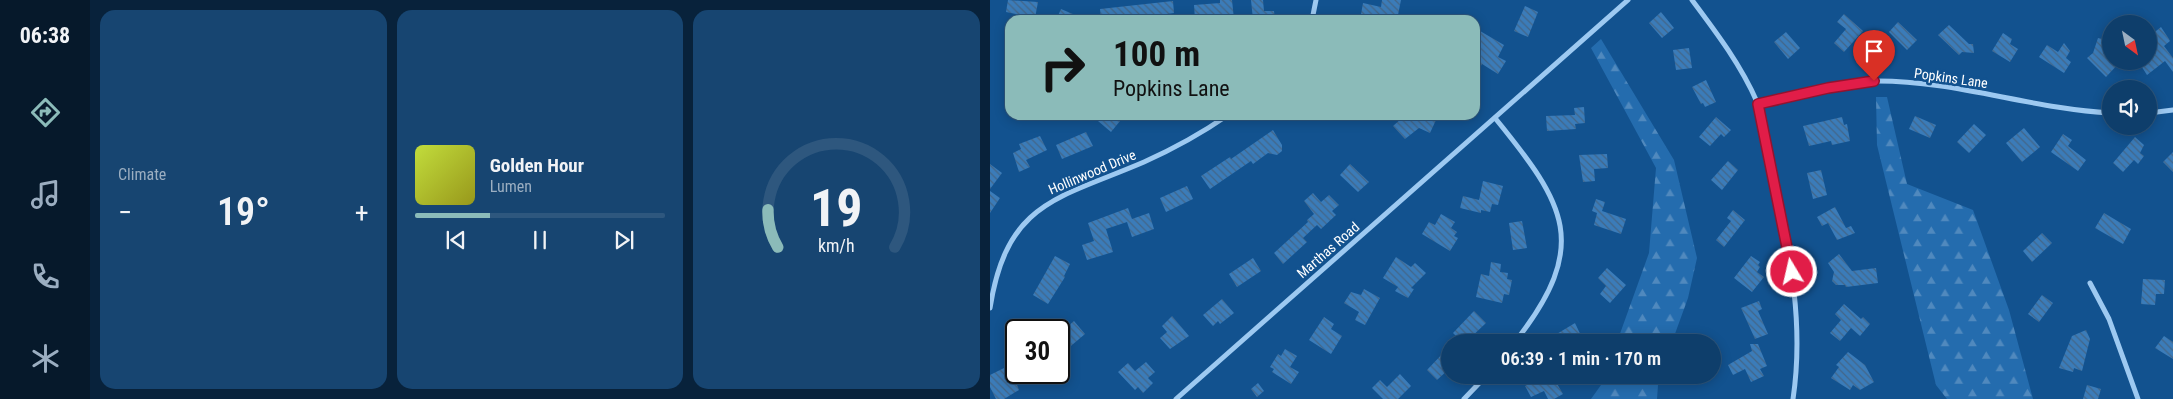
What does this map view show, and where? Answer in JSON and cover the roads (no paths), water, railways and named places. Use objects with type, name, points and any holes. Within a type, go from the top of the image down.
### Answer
[{"type":"street","points":[[1313,15],[1316,0]]},
{"type":"street","name":"Marthas Road","points":[[1176,399],[1628,0]]},
{"type":"street","points":[[1692,0],[1743,74],[1758,104],[1789,253],[1795,292],[1798,351],[1793,399]]},
{"type":"street","name":"Popkins Lane","points":[[1758,104],[1828,88],[1874,81],[1946,86],[2054,106],[2102,112]]},
{"type":"street","points":[[2157,111],[2173,110]]},
{"type":"street","points":[[1495,118],[1547,188],[1557,210],[1561,234],[1560,259],[1550,289],[1520,334]]},
{"type":"street","name":"Hollinwood Drive","points":[[990,308],[994,284],[1004,254],[1018,231],[1038,210],[1064,194],[1168,150],[1219,120]]},
{"type":"street","points":[[2090,284],[2109,319],[2138,399]]},
{"type":"street","points":[[1464,399],[1478,384]]}]
